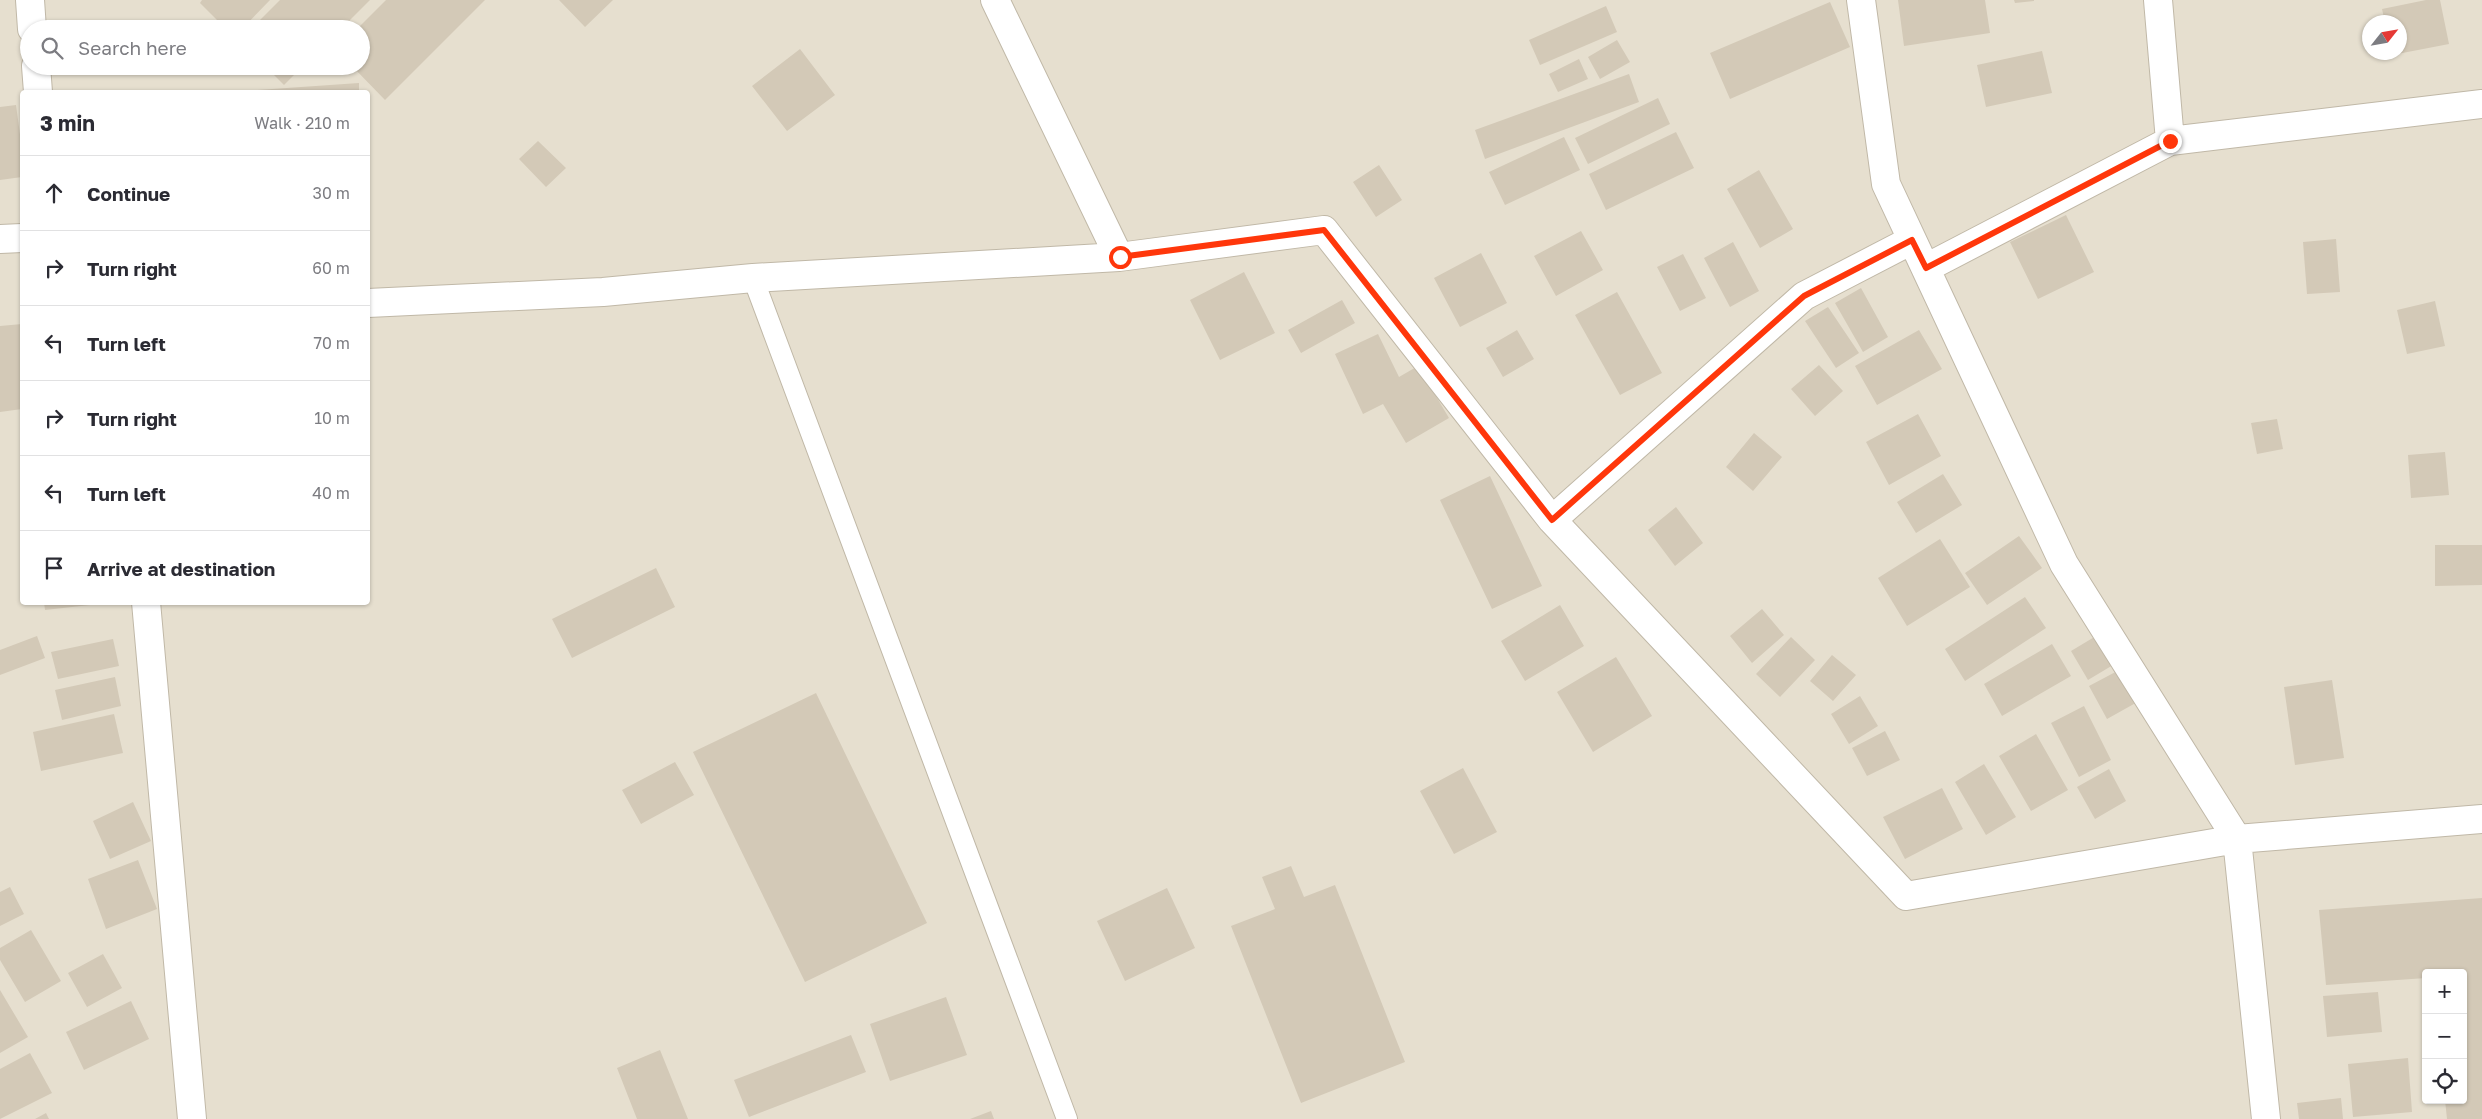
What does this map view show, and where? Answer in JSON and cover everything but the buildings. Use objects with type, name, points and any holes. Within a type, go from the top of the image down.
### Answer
[{"type":"street","points":[[30,0],[31,20]]},
{"type":"street","points":[[995,0],[1120,257]]},
{"type":"street","points":[[1860,0],[1886,184],[2064,564],[2237,839],[2266,1119]]},
{"type":"street","points":[[2158,0],[2170,141]]},
{"type":"street","points":[[37,75],[38,90]]},
{"type":"street","points":[[1926,268],[2170,141],[2482,104]]},
{"type":"street","points":[[370,303],[603,292],[753,278],[1120,257],[1324,230],[1552,520],[1906,896],[2237,839],[2482,819]]},
{"type":"street","points":[[0,239],[20,238]]},
{"type":"street","points":[[1552,520],[1804,296],[1912,240]]},
{"type":"street","points":[[146,605],[192,1119]]},
{"type":"lane","points":[[753,278],[1067,1119]]},
{"type":"shaded area","points":[[0,0],[2482,0],[2482,1119],[0,1119]]},
{"type":"route","points":[[1120,257],[1324,230],[1552,520],[1804,296],[1912,240],[1926,268],[2170,141]]}]
